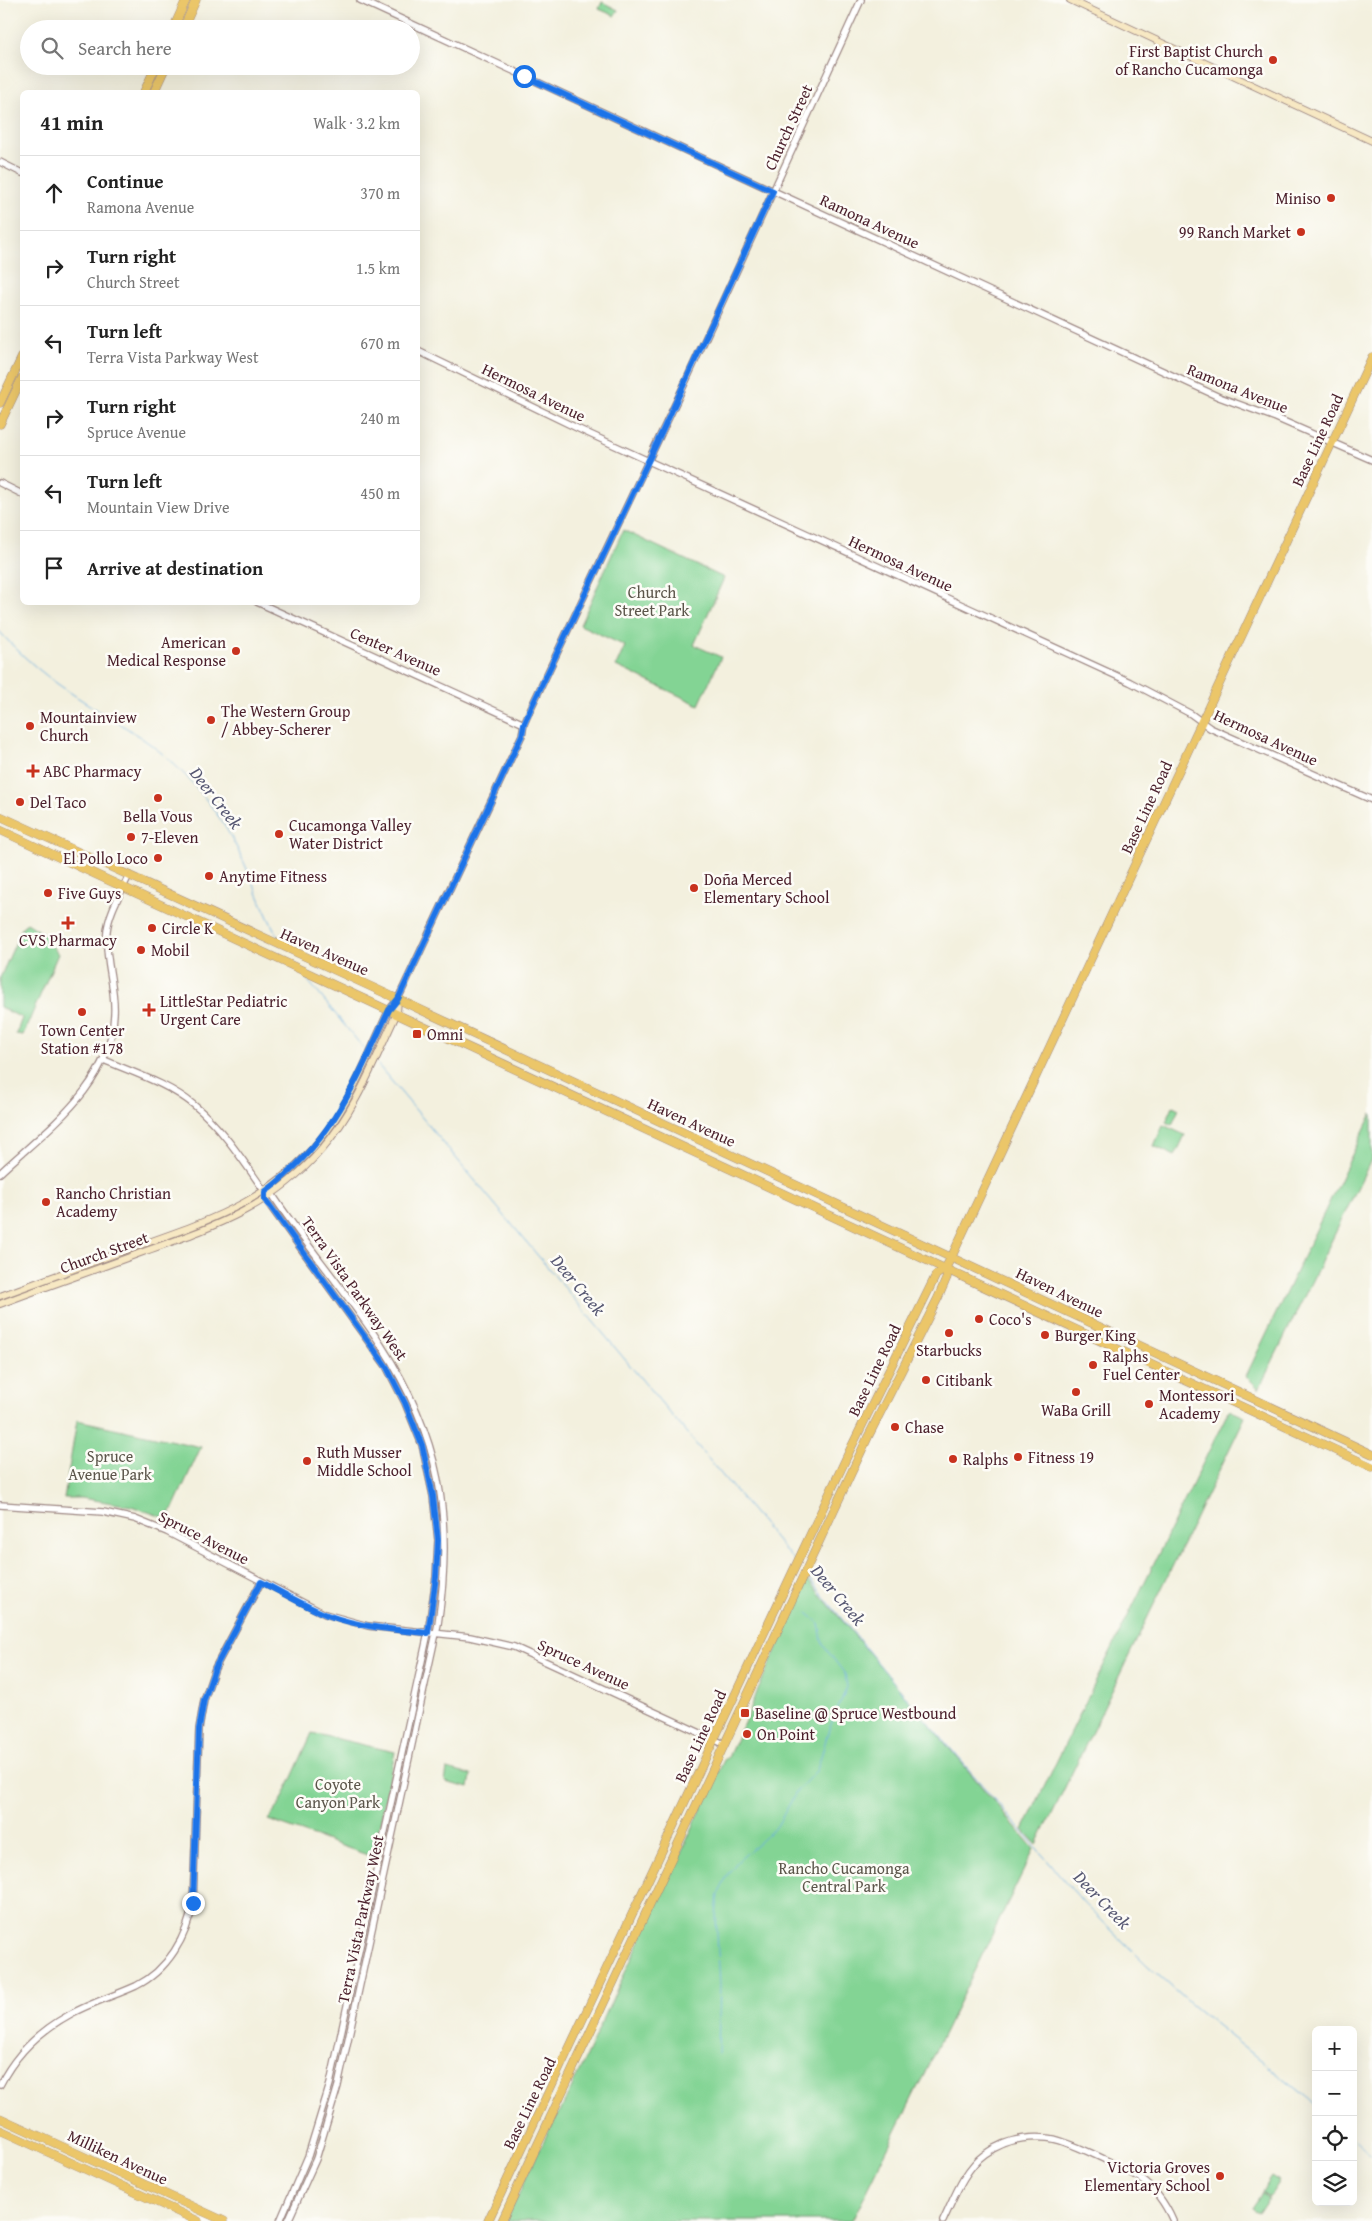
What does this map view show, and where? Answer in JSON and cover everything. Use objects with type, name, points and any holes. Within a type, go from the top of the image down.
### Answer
[{"type":"main road","points":[[177,20],[186,0]]},
{"type":"main road","points":[[187,20],[196,0]]},
{"type":"main road","points":[[1070,0],[1372,141]]},
{"type":"main road","points":[[145,90],[152,75]]},
{"type":"main road","points":[[155,90],[162,75]]},
{"type":"main road","name":"Base Line Road","points":[[488,2221],[796,1563],[936,1275],[946,1269],[1200,721],[1372,357]]},
{"type":"main road","points":[[0,403],[20,361]]},
{"type":"main road","points":[[0,424],[20,382]]},
{"type":"main road","name":"Haven Avenue","points":[[0,816],[952,1256],[1372,1454]]},
{"type":"main road","name":"Haven Avenue","points":[[0,830],[1372,1467]]},
{"type":"main road","name":"Church Street","points":[[0,1296],[221,1215],[268,1193],[293,1178],[322,1149],[354,1102],[376,1056],[398,999]]},
{"type":"main road","name":"Church Street","points":[[0,1304],[195,1234],[242,1214],[265,1199],[268,1193],[300,1162],[327,1131],[347,1098],[370,1050],[393,1011]]},
{"type":"main road","name":"Base Line Road","points":[[502,2221],[868,1437],[948,1278],[946,1269]]},
{"type":"main road","name":"Milliken Avenue","points":[[0,2118],[224,2221]]},
{"type":"main road","name":"Milliken Avenue","points":[[0,2130],[198,2221]]},
{"type":"street","name":"Ramona Avenue","points":[[360,0],[403,20]]},
{"type":"street","name":"Church Street","points":[[398,999],[522,735],[524,724],[862,0]]},
{"type":"street","name":"Ramona Avenue","points":[[420,28],[1219,397],[1332,441],[1372,460]]},
{"type":"street","points":[[0,162],[20,172]]},
{"type":"street","name":"Hermosa Avenue","points":[[420,353],[648,461],[1129,682],[1191,714],[1210,728],[1372,800]]},
{"type":"street","points":[[0,483],[20,493]]},
{"type":"street","name":"Center Avenue","points":[[264,605],[524,724]]},
{"type":"street","points":[[0,1172],[82,1096],[104,1060],[112,1036],[114,1014],[107,934],[112,913],[129,875]]},
{"type":"street","name":"Terra Vista Parkway West","points":[[104,1060],[173,1091],[194,1105],[229,1142],[380,1344],[414,1402],[437,1470],[442,1499],[445,1540],[445,1582],[436,1634],[338,2086],[316,2159],[288,2221]]},
{"type":"street","name":"Terra Vista Parkway West","points":[[265,1199],[386,1366],[405,1403],[422,1445],[433,1496],[438,1540],[436,1577],[428,1633],[330,2084],[308,2156],[280,2221]]},
{"type":"street","name":"Spruce Avenue","points":[[0,1505],[103,1512],[125,1516],[167,1532],[312,1608],[339,1619],[368,1626],[479,1638],[514,1647],[724,1744]]},
{"type":"street","points":[[0,2085],[13,2063],[38,2035],[71,2014],[137,1985],[151,1976],[164,1965],[181,1939],[191,1916],[193,1903],[199,1729],[204,1700],[215,1668],[261,1582]]},
{"type":"street","points":[[943,2221],[970,2169],[985,2154],[1018,2139],[1035,2137],[1062,2141],[1141,2179],[1164,2204],[1173,2221]]},
{"type":"green space","points":[[602,2],[618,10],[615,16],[599,9]]},
{"type":"green space","name":"Church Street Park","points":[[623,530],[724,578],[694,645],[721,657],[699,705],[616,666],[625,646],[580,625]]},
{"type":"green space","points":[[27,923],[43,933],[58,954],[23,1035],[16,1034],[22,1018],[0,1007],[0,978],[23,926]]},
{"type":"green space","points":[[1173,1106],[1179,1109],[1172,1125],[1166,1122]]},
{"type":"green space","points":[[1372,1113],[1372,1158],[1259,1389],[1246,1376]]},
{"type":"green space","points":[[1163,1125],[1185,1135],[1175,1156],[1154,1146]]},
{"type":"green space","points":[[1229,1410],[1245,1417],[1037,1845],[1023,1830]]},
{"type":"green space","name":"Spruce Avenue Park","points":[[77,1420],[201,1447],[168,1519],[131,1506],[81,1498],[64,1498]]},
{"type":"green space","name":"Rancho Cucamonga Central Park","points":[[808,1580],[1034,1849],[852,2221],[506,2221],[554,2119],[561,2110],[724,1760],[728,1757]]},
{"type":"green space","name":"Coyote Canyon Park","points":[[312,1733],[395,1752],[373,1857],[268,1820],[279,1806]]},
{"type":"green space","points":[[447,1769],[471,1775],[469,1788],[445,1782]]},
{"type":"green space","points":[[1272,2176],[1280,2181],[1270,2196],[1262,2191]]},
{"type":"green space","points":[[1262,2192],[1269,2197],[1259,2212],[1252,2207]]},
{"type":"waterway","name":"Deer Creek","points":[[0,632],[47,676],[151,745],[186,776],[212,807],[233,840],[279,938]]},
{"type":"waterway","name":"Deer Creek","points":[[305,977],[365,1050]]},
{"type":"waterway","name":"Deer Creek","points":[[378,1065],[794,1561]]},
{"type":"waterway","name":"Deer Creek","points":[[807,1576],[901,1691],[1084,1903],[1147,1965],[1193,2006],[1312,2102]]},
{"type":"waterway","points":[[718,2053],[720,1984],[716,1917],[718,1894],[729,1872],[737,1862],[777,1826],[797,1791],[817,1770],[829,1729],[847,1687],[845,1674],[823,1645],[819,1623],[807,1613]]},
{"type":"waterway","name":"Deer Creek","points":[[1357,2142],[1372,2155]]},
{"type":"place","name":"First Baptist Church of Rancho Cucamonga","points":[[1273,60]]},
{"type":"place","name":"Miniso","points":[[1331,198]]},
{"type":"place","name":"99 Ranch Market","points":[[1301,232]]},
{"type":"place","name":"American Medical Response","points":[[236,651]]},
{"type":"place","name":"The Western Group / Abbey-Scherer","points":[[211,720]]},
{"type":"place","name":"Mountainview Church","points":[[30,726]]},
{"type":"place","name":"ABC Pharmacy","points":[[33,771]]},
{"type":"place","name":"Bella Vous","points":[[158,798]]},
{"type":"place","name":"Del Taco","points":[[20,802]]},
{"type":"place","name":"Cucamonga Valley Water District","points":[[279,834]]},
{"type":"place","name":"7-Eleven","points":[[131,837]]},
{"type":"place","name":"El Pollo Loco","points":[[158,858]]},
{"type":"place","name":"Anytime Fitness","points":[[209,876]]},
{"type":"place","name":"Doña Merced Elementary School","points":[[694,888]]},
{"type":"place","name":"Five Guys","points":[[48,893]]},
{"type":"place","name":"CVS Pharmacy","points":[[68,923]]},
{"type":"place","name":"Circle K","points":[[152,928]]},
{"type":"place","name":"Mobil","points":[[141,950]]},
{"type":"place","name":"LittleStar Pediatric Urgent Care","points":[[149,1010]]},
{"type":"place","name":"Town Center Station #178","points":[[82,1012]]},
{"type":"place","name":"Omni","points":[[417,1034]]},
{"type":"place","name":"Rancho Christian Academy","points":[[46,1202]]},
{"type":"place","name":"Coco's","points":[[979,1319]]},
{"type":"place","name":"Starbucks","points":[[949,1333]]},
{"type":"place","name":"Burger King","points":[[1045,1335]]},
{"type":"place","name":"Ralphs Fuel Center","points":[[1093,1365]]},
{"type":"place","name":"Citibank","points":[[926,1380]]},
{"type":"place","name":"WaBa Grill","points":[[1076,1392]]},
{"type":"place","name":"Montessori Academy","points":[[1149,1404]]},
{"type":"place","name":"Chase","points":[[895,1427]]},
{"type":"place","name":"Fitness 19","points":[[1018,1457]]},
{"type":"place","name":"Ralphs","points":[[953,1459]]},
{"type":"place","name":"Ruth Musser Middle School","points":[[307,1461]]},
{"type":"place","name":"Baseline @ Spruce Westbound","points":[[745,1713]]},
{"type":"place","name":"On Point","points":[[747,1734]]},
{"type":"place","name":"Victoria Groves Elementary School","points":[[1220,2176]]},
{"type":"route","points":[[193,1903],[199,1729],[204,1700],[215,1668],[261,1582],[324,1614],[339,1619],[368,1626],[428,1633],[435,1594],[438,1540],[433,1496],[422,1445],[405,1403],[386,1366],[265,1199],[265,1192],[300,1162],[327,1131],[357,1080],[389,1010],[398,999],[450,892],[522,735],[530,710],[679,396],[773,191],[524,76]]}]
